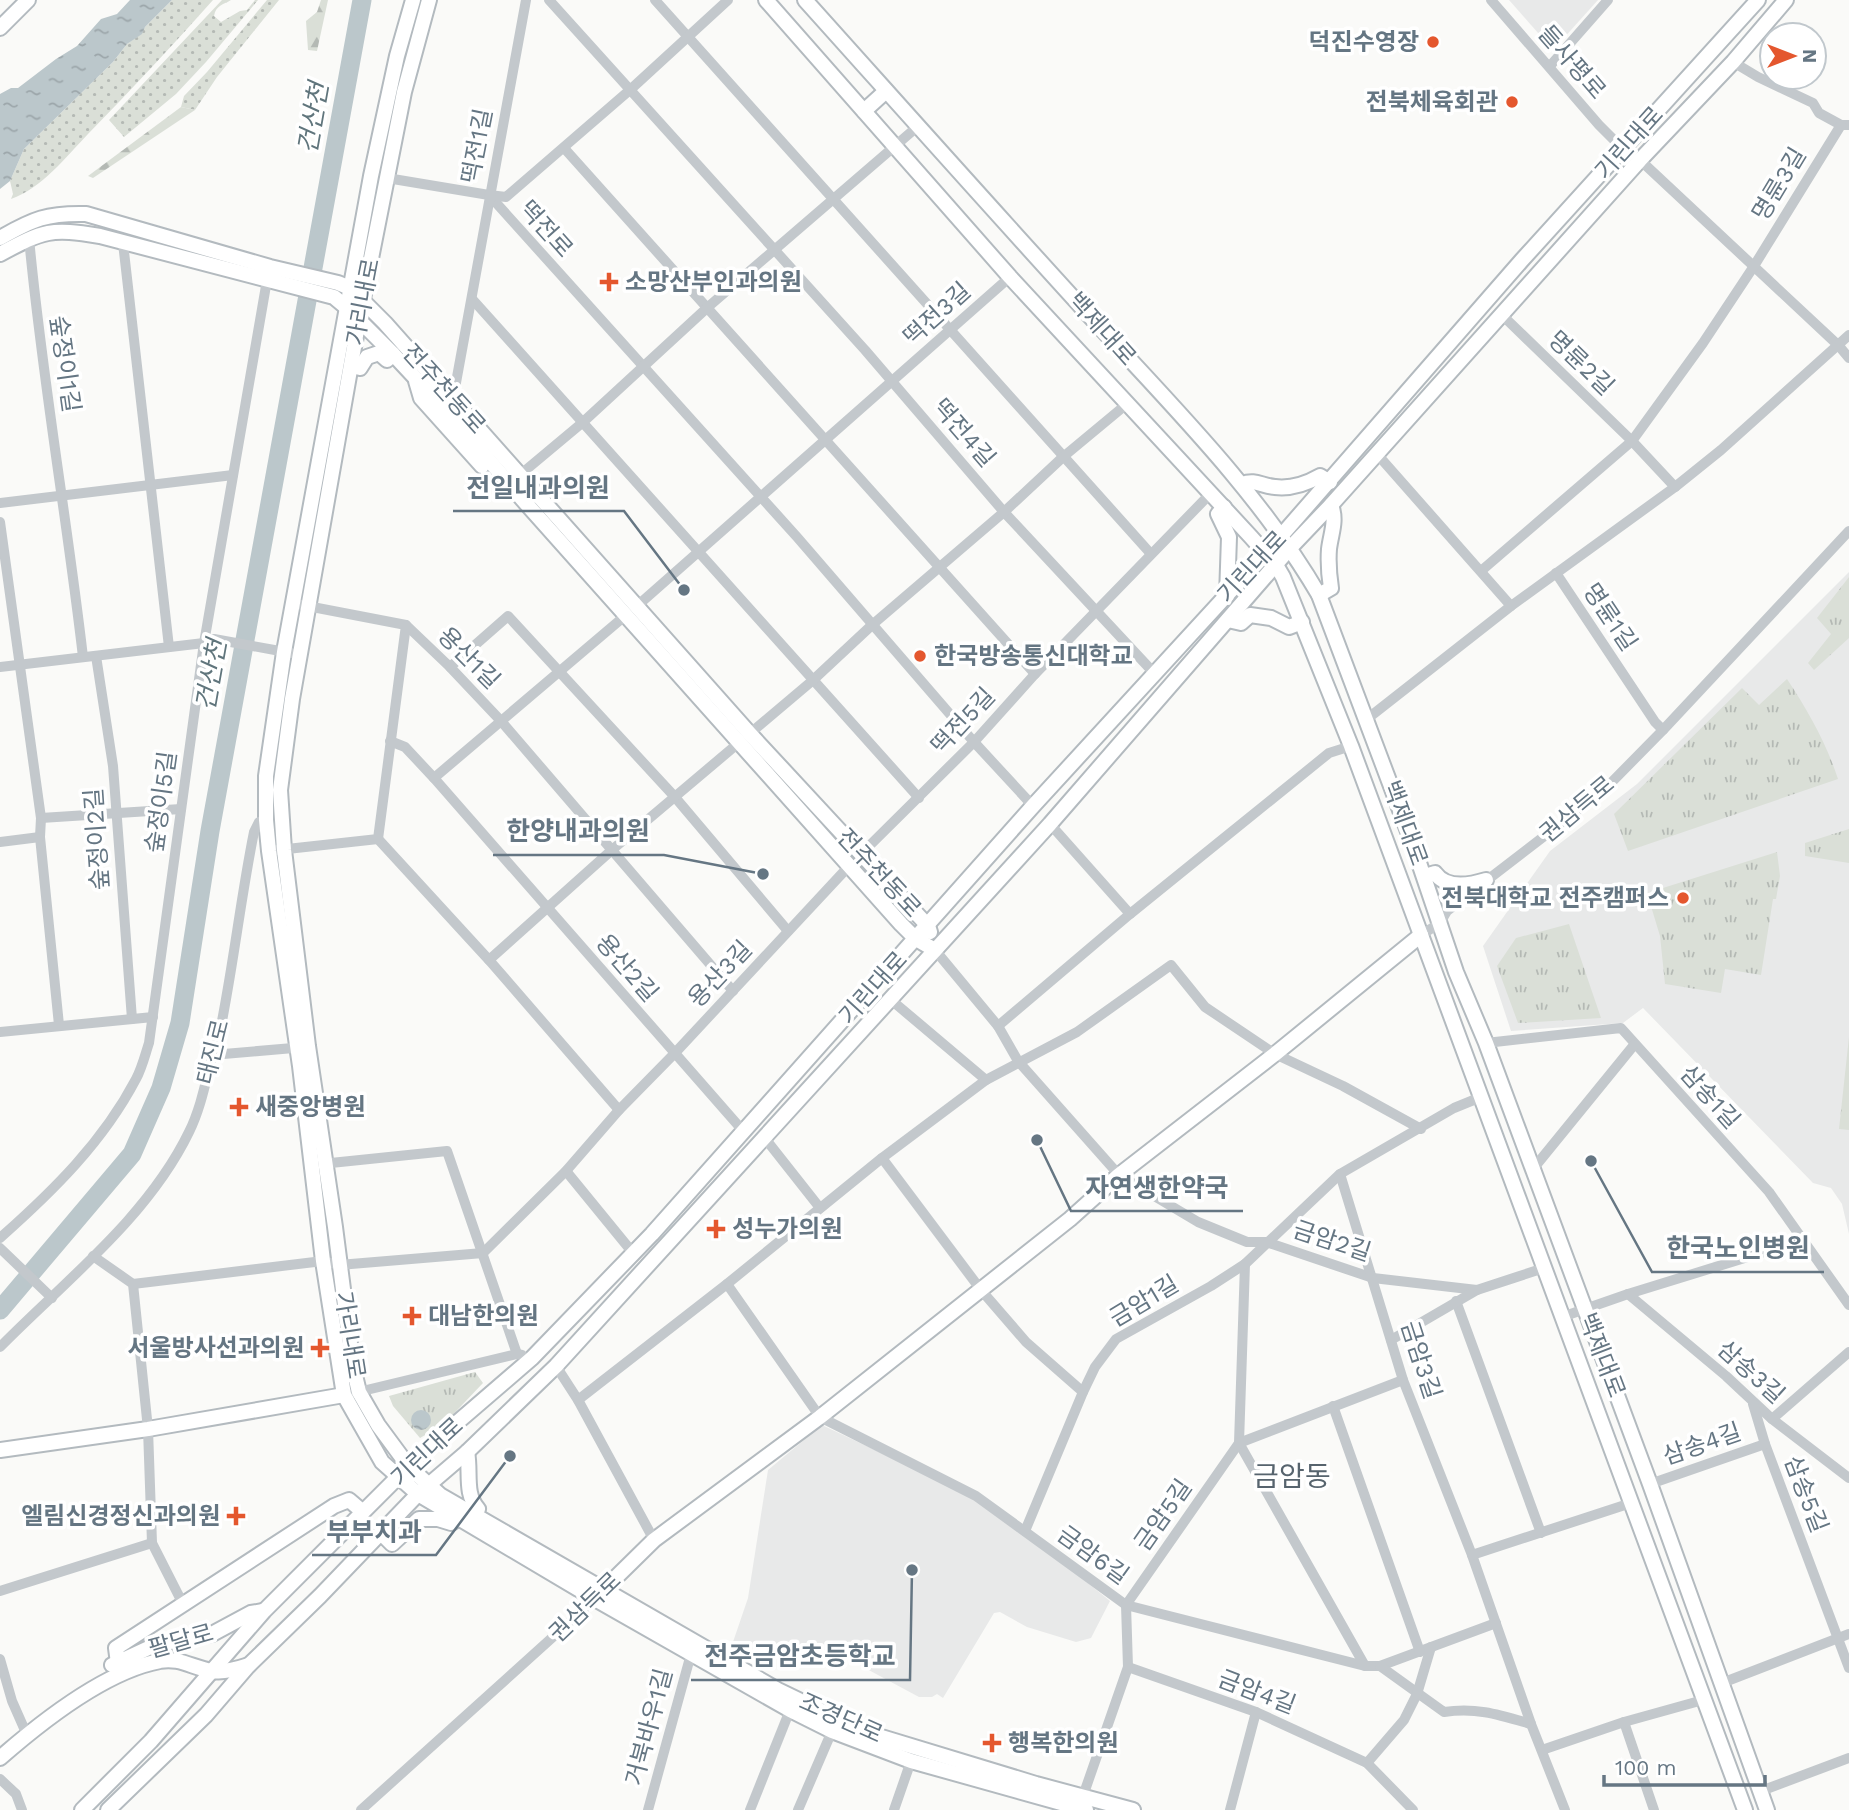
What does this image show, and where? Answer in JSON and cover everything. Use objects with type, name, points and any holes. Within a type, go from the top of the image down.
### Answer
[{"type":"street","points":[[0,28],[28,0]]},
{"type":"street","name":"가리내로","points":[[351,1393],[353,1367],[339,1265],[318,1165],[277,851],[280,790],[300,654],[301,605],[346,307],[341,289],[413,0]]},
{"type":"street","name":"가리내로","points":[[277,851],[265,820],[266,776],[280,652],[301,605],[364,302],[404,92],[429,0]]},
{"type":"street","name":"떡전1길","points":[[453,399],[526,0]]},
{"type":"street","points":[[549,0],[892,382]]},
{"type":"street","points":[[655,0],[1150,554]]},
{"type":"street","points":[[489,195],[506,197],[631,89],[728,0]]},
{"type":"street","name":"백제대로","points":[[766,0],[1010,277],[1276,565],[1286,583],[1351,746],[1745,1810]]},
{"type":"street","name":"백제대로","points":[[805,0],[1242,484],[1286,542],[1319,595],[1367,719],[1456,972],[1486,1043],[1650,1484],[1768,1810]]},
{"type":"street","name":"들사평로","points":[[1491,0],[1623,149]]},
{"type":"street","points":[[1550,66],[1608,0]]},
{"type":"street","name":"기린대로","points":[[108,1810],[206,1716],[249,1665],[422,1489],[467,1452],[556,1366],[1049,824],[1276,565],[1286,542],[1330,482],[1522,260],[1758,0]]},
{"type":"street","name":"기린대로","points":[[82,1810],[151,1741],[264,1611],[404,1472],[532,1357],[634,1253],[1154,673],[1266,554],[1286,542],[1331,505],[1640,160],[1733,62],[1786,0]]},
{"type":"street","points":[[1733,62],[1813,103],[1819,113],[1845,125]]},
{"type":"street","points":[[864,111],[886,91]]},
{"type":"street","name":"명륜3길","points":[[1632,441],[1703,343],[1845,125]]},
{"type":"street","points":[[515,479],[582,423],[708,307],[917,127]]},
{"type":"street","points":[[564,148],[1035,674]]},
{"type":"street","name":"명륜3길","points":[[1640,160],[1849,358]]},
{"type":"street","name":"떡전로","points":[[387,178],[489,195],[761,499]]},
{"type":"street","points":[[0,238],[27,222],[45,216],[86,214],[271,277]]},
{"type":"street","points":[[0,254],[46,231],[65,230],[271,277],[341,289]]},
{"type":"street","name":"숲정이1길","points":[[29,239],[83,657]]},
{"type":"street","points":[[123,243],[169,647]]},
{"type":"street","name":"숲정이5길","points":[[0,1238],[43,1200],[107,1128],[136,1081],[149,1044],[181,809],[233,475],[271,277]]},
{"type":"street","name":"떡전3길","points":[[632,611],[1010,277]]},
{"type":"street","name":"전주천동로","points":[[341,289],[364,302],[453,399],[515,479],[540,519],[632,611]]},
{"type":"street","points":[[473,300],[919,798]]},
{"type":"street","name":"전주천동로","points":[[346,307],[515,479],[745,738],[850,865],[916,939],[935,950]]},
{"type":"street","name":"명륜2길","points":[[1502,315],[1632,441],[1675,487]]},
{"type":"street","points":[[1556,573],[1675,487],[1721,450],[1849,335]]},
{"type":"street","points":[[351,366],[360,368],[367,358],[379,353],[387,360],[393,354]]},
{"type":"street","points":[[415,377],[421,398],[426,404],[534,522],[540,519]]},
{"type":"street","name":"떡전4길","points":[[892,382],[1004,512],[1154,673]]},
{"type":"street","points":[[489,960],[613,849],[812,681],[1063,457],[1128,403]]},
{"type":"street","points":[[1481,571],[1632,441]]},
{"type":"street","points":[[1377,454],[1511,606]]},
{"type":"street","points":[[0,503],[233,475]]},
{"type":"street","points":[[1242,484],[1252,480],[1268,486],[1294,487],[1320,476],[1330,482]]},
{"type":"street","name":"떡전5길","points":[[861,854],[974,742],[1035,674],[1210,493]]},
{"type":"street","points":[[761,499],[1033,806]]},
{"type":"street","points":[[1319,595],[1332,588],[1329,550],[1335,517],[1331,505]]},
{"type":"street","points":[[1224,507],[1218,514],[1229,537],[1227,596]]},
{"type":"street","points":[[0,522],[41,818],[40,837],[59,1025]]},
{"type":"street","name":"권삼득로","points":[[361,1810],[598,1595],[654,1540],[820,1417],[981,1290],[1070,1219],[1119,1175],[1275,1054],[1421,935],[1440,923],[1447,911],[1603,791],[1849,531]]},
{"type":"street","name":"명륜1길","points":[[1367,719],[1556,573],[1654,722],[1663,730]]},
{"type":"street","points":[[301,605],[406,625],[378,839],[555,1033],[619,1110]]},
{"type":"street","name":"용산1길","points":[[434,778],[632,611]]},
{"type":"street","points":[[1228,620],[1241,622],[1250,615],[1271,618],[1289,627],[1302,622]]},
{"type":"street","points":[[450,667],[508,616],[674,796],[788,931]]},
{"type":"street","name":"용산1길","points":[[406,625],[501,721],[613,849]]},
{"type":"street","points":[[0,667],[209,641],[300,654]]},
{"type":"street","name":"숲정이2길","points":[[96,656],[116,813],[132,1018]]},
{"type":"street","name":"전주천동로","points":[[745,738],[861,854],[928,926],[935,950]]},
{"type":"street","points":[[390,741],[405,747],[434,778]]},
{"type":"street","points":[[998,1026],[1130,914],[1329,753],[1351,746]]},
{"type":"street","name":"용산2길","points":[[434,778],[674,1054]]},
{"type":"street","points":[[41,818],[181,809]]},
{"type":"street","name":"태진로","points":[[0,1347],[49,1294],[93,1256],[148,1196],[176,1156],[199,1107],[221,1029],[254,832],[260,822],[265,820]]},
{"type":"street","points":[[1049,824],[1130,914]]},
{"type":"street","points":[[0,842],[40,837]]},
{"type":"street","points":[[277,851],[378,839]]},
{"type":"street","points":[[613,849],[733,991]]},
{"type":"street","name":"용산3길","points":[[483,1253],[566,1171],[619,1110],[850,865]]},
{"type":"street","points":[[1424,876],[1435,873],[1439,879],[1455,884],[1486,880]]},
{"type":"street","name":"기린대로","points":[[935,950],[998,1026],[1018,1062],[1119,1175]]},
{"type":"street","points":[[578,1400],[882,1158],[986,1080],[1077,1032],[1171,965],[1205,1007],[1275,1054],[1343,1086],[1421,1129]]},
{"type":"street","points":[[890,999],[986,1080]]},
{"type":"street","points":[[0,1032],[153,1017]]},
{"type":"street","name":"삼송1길","points":[[1486,1043],[1621,1028],[1769,1192],[1849,1305]]},
{"type":"street","points":[[1533,1169],[1634,1045]]},
{"type":"street","points":[[212,1055],[302,1047]]},
{"type":"street","points":[[674,1054],[744,1132]]},
{"type":"street","points":[[1365,1666],[1239,1443],[1245,1264],[1340,1174],[1454,1108],[1480,1097]]},
{"type":"street","points":[[764,1137],[821,1208]]},
{"type":"street","points":[[318,1165],[447,1151],[517,1354]]},
{"type":"street","points":[[882,1158],[981,1290],[1026,1342],[1083,1392]]},
{"type":"street","name":"가리내로","points":[[318,1165],[323,1261],[351,1393],[382,1462],[404,1472],[422,1489]]},
{"type":"street","points":[[566,1171],[634,1253]]},
{"type":"street","name":"금암3길","points":[[1340,1174],[1403,1380],[1472,1555],[1531,1724],[1565,1810]]},
{"type":"street","name":"금암2길","points":[[1119,1175],[1198,1222],[1247,1242],[1266,1242],[1373,1278],[1477,1290],[1544,1268]]},
{"type":"street","points":[[1562,1317],[1803,1240]]},
{"type":"street","points":[[3,1251],[49,1294]]},
{"type":"street","points":[[323,1261],[339,1265],[483,1253]]},
{"type":"street","points":[[93,1256],[133,1284],[148,1429]]},
{"type":"street","name":"가리내로","points":[[133,1284],[323,1261]]},
{"type":"street","name":"금암1길","points":[[1025,1531],[1083,1392],[1095,1367],[1116,1339],[1245,1264]]},
{"type":"street","points":[[727,1284],[820,1417]]},
{"type":"street","points":[[1391,1340],[1477,1290]]},
{"type":"street","name":"삼송3길","points":[[1628,1294],[1726,1376],[1772,1419],[1849,1478]]},
{"type":"street","points":[[1456,1301],[1541,1533]]},
{"type":"street","points":[[1772,1419],[1849,1352]]},
{"type":"street","points":[[0,1450],[148,1429],[351,1393],[517,1354],[532,1357]]},
{"type":"street","points":[[556,1366],[578,1400],[654,1540]]},
{"type":"street","points":[[1239,1443],[1403,1380]]},
{"type":"street","name":"삼송4길","points":[[1650,1484],[1765,1444],[1752,1402]]},
{"type":"street","points":[[1333,1406],[1381,1545],[1425,1649],[1417,1694],[1404,1720],[1367,1763]]},
{"type":"street","name":"금암6길","points":[[820,1417],[976,1496],[1126,1605],[1365,1666],[1380,1666],[1496,1623]]},
{"type":"street","name":"팔달로","points":[[148,1429],[152,1543],[183,1604]]},
{"type":"street","name":"금암5길","points":[[1126,1605],[1239,1443]]},
{"type":"street","name":"삼송5길","points":[[1765,1444],[1843,1636],[1849,1668]]},
{"type":"street","points":[[467,1452],[470,1467],[468,1488],[478,1509],[475,1516]]},
{"type":"street","name":"조경단로","points":[[422,1489],[475,1516],[691,1654],[832,1731],[911,1761],[1065,1807],[1084,1803]]},
{"type":"street","name":"조경단로","points":[[422,1489],[459,1518],[598,1595],[778,1690],[865,1732],[1084,1803],[1133,1810]]},
{"type":"street","points":[[118,1663],[116,1647],[334,1506],[349,1500],[363,1512]]},
{"type":"street","points":[[1472,1555],[1631,1503]]},
{"type":"street","points":[[381,1533],[392,1545],[419,1520],[438,1519],[451,1523],[459,1518]]},
{"type":"street","points":[[0,1591],[152,1543]]},
{"type":"street","points":[[1084,1803],[1128,1667],[1126,1605]]},
{"type":"street","name":"팔달로","points":[[108,1679],[111,1665],[155,1645],[212,1633],[251,1613],[264,1611]]},
{"type":"street","points":[[1722,1683],[1843,1636]]},
{"type":"street","name":"거북바우1길","points":[[648,1810],[691,1654]]},
{"type":"street","points":[[0,1659],[12,1702],[27,1734]]},
{"type":"street","name":"팔달로","points":[[0,1758],[27,1734],[108,1679],[159,1661],[177,1660],[212,1671],[230,1671],[249,1665]]},
{"type":"street","points":[[1380,1666],[1444,1712],[1466,1709],[1488,1712],[1531,1724]]},
{"type":"street","name":"금암4길","points":[[1128,1667],[1256,1712],[1367,1763],[1413,1810]]},
{"type":"street","points":[[1542,1750],[1624,1722],[1703,1700]]},
{"type":"street","points":[[750,1810],[790,1710]]},
{"type":"street","points":[[1230,1810],[1256,1712]]},
{"type":"street","points":[[1624,1722],[1654,1810]]},
{"type":"street","points":[[798,1810],[832,1731]]},
{"type":"street","points":[[1761,1791],[1849,1758]]},
{"type":"street","points":[[894,1810],[911,1761]]},
{"type":"street","points":[[0,1779],[16,1794],[22,1810]]},
{"type":"shaded area","points":[[1509,0],[1598,0],[1553,50]]},
{"type":"shaded area","name":"전북대학교 전주캠퍼스","points":[[1849,572],[1849,1234],[1842,1204],[1831,1188],[1813,1183],[1643,1008],[1623,1023],[1511,1031],[1483,946],[1550,851],[1637,784]]},
{"type":"shaded area","points":[[822,1425],[970,1495],[1037,1542],[1110,1601],[1091,1638],[1076,1642],[1027,1627],[1000,1612],[994,1613],[943,1698],[937,1694],[932,1697],[919,1697],[830,1647],[800,1664],[733,1642],[748,1598],[768,1470]]},
{"type":"green space","points":[[172,0],[213,0],[53,171],[33,187],[11,199],[13,194],[10,181],[24,149]]},
{"type":"green space","points":[[222,0],[231,0],[215,12],[214,16],[221,22],[247,10],[258,0],[176,94],[124,137],[109,120]]},
{"type":"green space","points":[[267,0],[279,0],[217,77],[195,110],[181,107],[184,96]]},
{"type":"green space","points":[[321,0],[328,0],[317,51],[308,50],[306,21],[317,12]]},
{"type":"green space","points":[[181,107],[195,110],[93,178],[88,176]]},
{"type":"green space","points":[[1849,577],[1849,638],[1814,670],[1808,663],[1831,634],[1817,618]]},
{"type":"green space","points":[[1787,679],[1816,727],[1838,779],[1628,851],[1614,814],[1742,688],[1759,705]]},
{"type":"green space","points":[[1849,829],[1849,863],[1805,856],[1805,843]]},
{"type":"green space","points":[[1777,852],[1780,876],[1776,899],[1773,899],[1761,975],[1725,969],[1721,993],[1665,984],[1660,936],[1647,893]]},
{"type":"green space","points":[[1569,924],[1601,1018],[1518,1023],[1497,966],[1516,938]]},
{"type":"green space","points":[[1849,1037],[1849,1130],[1839,1129]]},
{"type":"green space","points":[[475,1372],[483,1383],[444,1424],[420,1438],[393,1406],[389,1396]]},
{"type":"water","points":[[130,0],[172,0],[145,27],[142,34],[127,44],[113,62],[24,149],[10,181],[0,189],[0,94],[11,88],[18,88],[77,46],[101,19],[117,14]]},
{"type":"water","points":[[417,1410],[425,1410],[431,1420],[425,1430],[417,1430],[411,1424],[411,1416]]},
{"type":"waterway","name":"건산천","points":[[0,1310],[132,1154],[161,1088],[180,1023],[210,831],[362,0]]},
{"type":"place","name":"덕진수영장","points":[[1433,42]]},
{"type":"place","name":"전북체육회관","points":[[1512,102]]},
{"type":"place","name":"소망산부인과의원","points":[[609,282]]},
{"type":"place","name":"전일내과의원","points":[[684,590]]},
{"type":"place","name":"한국방송통신대학교","points":[[920,656]]},
{"type":"place","name":"한양내과의원","points":[[763,874]]},
{"type":"place","name":"전북대학교 전주캠퍼스","points":[[1683,898]]},
{"type":"place","name":"새중앙병원","points":[[239,1107]]},
{"type":"place","name":"자연생한약국","points":[[1037,1140]]},
{"type":"place","name":"한국노인병원","points":[[1591,1161]]},
{"type":"place","name":"성누가의원","points":[[716,1229]]},
{"type":"place","name":"대남한의원","points":[[412,1316]]},
{"type":"place","name":"서울방사선과의원","points":[[320,1348]]},
{"type":"place","name":"부부치과","points":[[510,1456]]},
{"type":"place","name":"엘림신경정신과의원","points":[[236,1516]]},
{"type":"place","name":"전주금암초등학교","points":[[912,1570]]},
{"type":"place","name":"행복한의원","points":[[992,1743]]},
{"type":"district","name":"금암동","points":[[1292,1476]]}]
